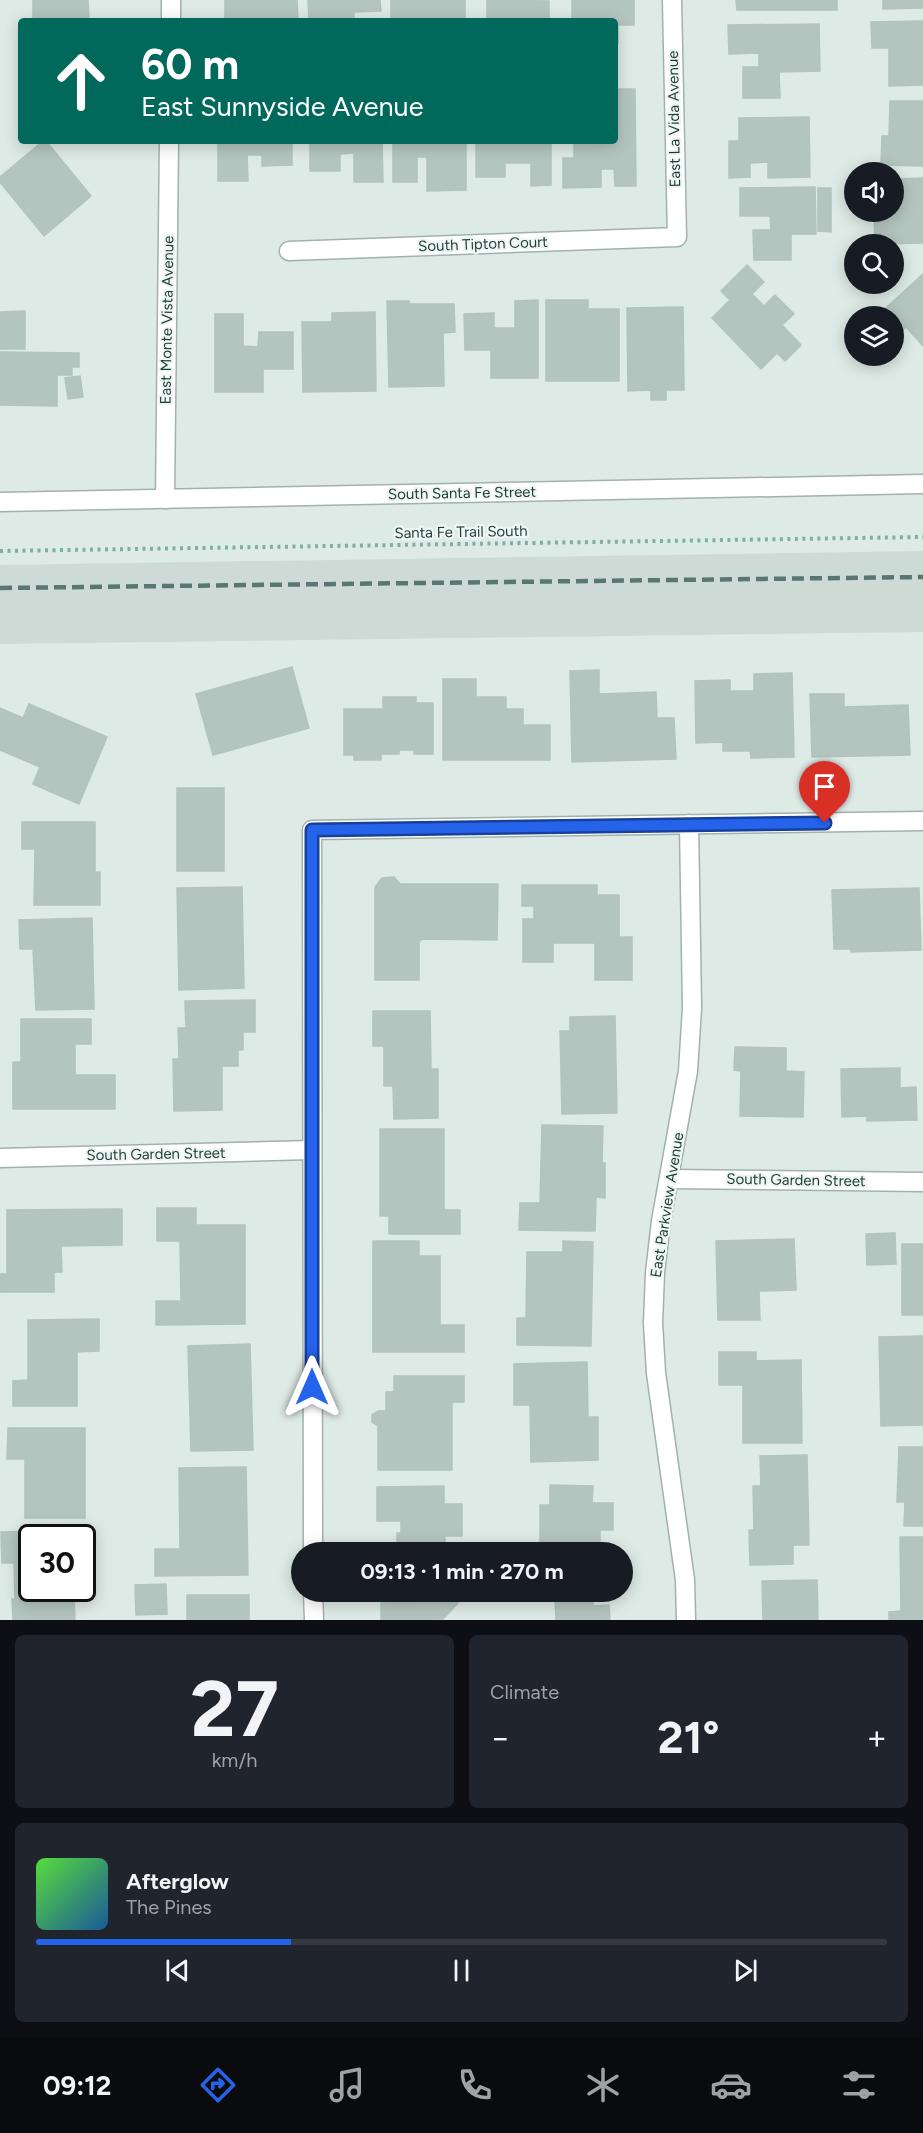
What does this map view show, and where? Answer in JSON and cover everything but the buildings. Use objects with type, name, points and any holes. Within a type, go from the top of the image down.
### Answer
[{"type":"street","points":[[171,0],[171,18]]},
{"type":"street","name":"East La Vida Avenue","points":[[672,0],[677,237]]},
{"type":"street","name":"East Monte Vista Avenue","points":[[165,499],[169,144]]},
{"type":"street","name":"South Tipton Court","points":[[289,251],[677,237]]},
{"type":"street","name":"South Santa Fe Street","points":[[0,502],[923,484]]},
{"type":"street","points":[[313,1542],[312,830],[923,821]]},
{"type":"street","name":"East Parkview Avenue","points":[[686,1620],[685,1580],[656,1373],[653,1323],[655,1273],[661,1221],[688,1071],[692,1008],[689,824]]},
{"type":"street","name":"South Garden Street","points":[[0,1158],[311,1150]]},
{"type":"street","name":"South Garden Street","points":[[669,1179],[923,1182]]},
{"type":"street","points":[[314,1602],[314,1620]]},
{"type":"path","name":"Santa Fe Trail South","points":[[0,551],[923,537]]},
{"type":"shaded area","points":[[923,551],[923,632],[0,644],[0,565]]},
{"type":"railway","points":[[0,588],[923,577]]},
{"type":"route","points":[[312,1387],[312,830],[825,823]]}]
